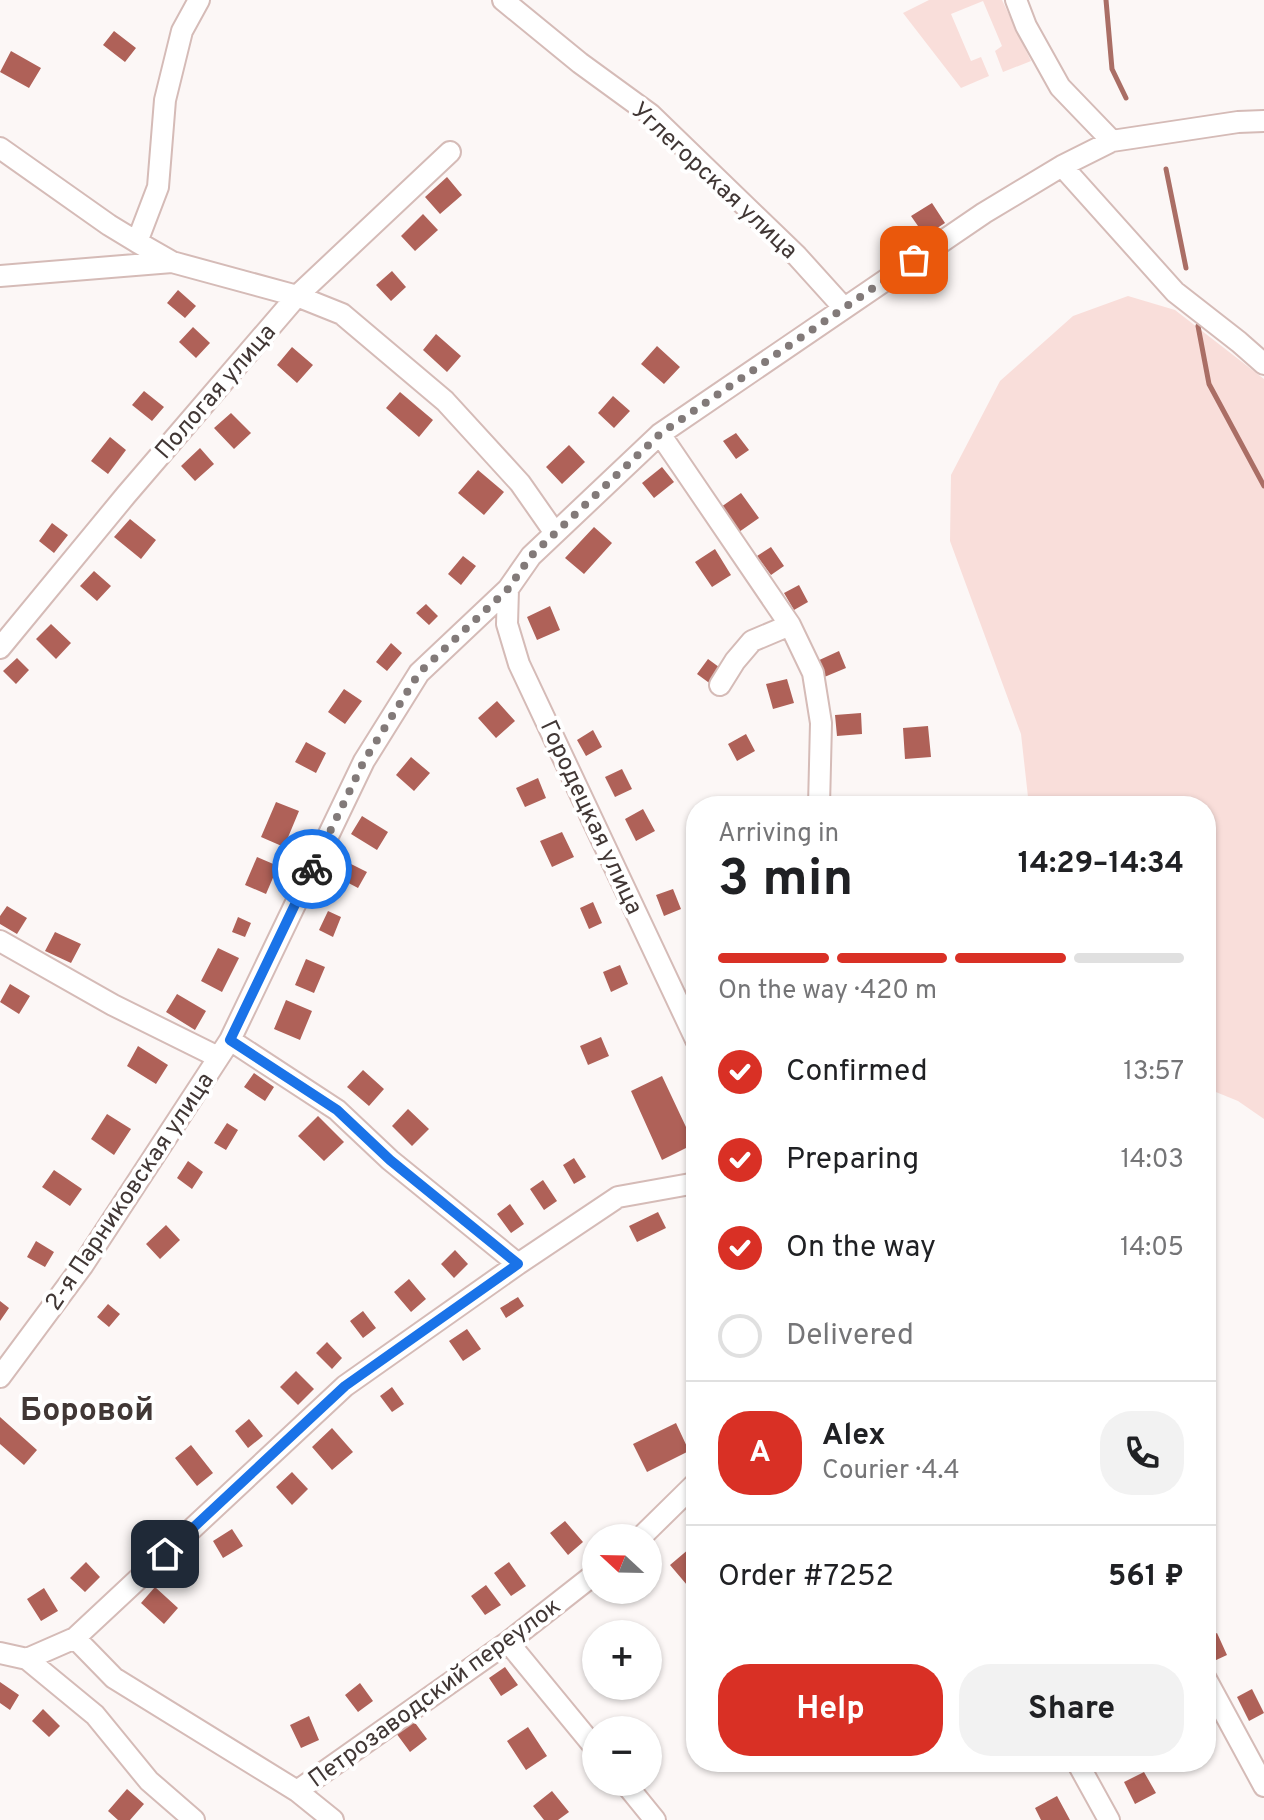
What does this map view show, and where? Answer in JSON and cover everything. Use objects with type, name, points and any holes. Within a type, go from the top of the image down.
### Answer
[{"type":"street","points":[[137,242],[158,187],[165,100],[182,31],[199,0]]},
{"type":"street","name":"Углегорская улица","points":[[503,0],[580,63],[650,114],[797,256],[844,308]]},
{"type":"street","points":[[1016,0],[1026,26],[1060,87],[1112,141]]},
{"type":"street","name":"2-я Парниковская улица","points":[[1,1374],[83,1265],[224,1048],[364,761],[419,673],[508,589],[531,556],[660,434],[984,213],[1062,166],[1112,141],[1238,122],[1264,121]]},
{"type":"street","points":[[0,148],[109,225],[172,262],[297,296],[342,314],[445,401],[520,483],[555,533]]},
{"type":"street","name":"Пологая улица","points":[[0,648],[297,296],[450,152]]},
{"type":"street","points":[[1062,166],[1175,292],[1264,364]]},
{"type":"street","points":[[0,276],[172,262]]},
{"type":"street","points":[[660,434],[790,625],[813,673],[821,723],[819,796]]},
{"type":"street","name":"Городецкая улица","points":[[508,589],[507,624],[519,664],[686,1019]]},
{"type":"street","points":[[720,685],[752,641],[790,625]]},
{"type":"street","points":[[0,941],[113,1005],[224,1048],[337,1110],[390,1160],[518,1264]]},
{"type":"street","points":[[27,1659],[75,1638],[345,1386],[618,1197],[686,1185]]},
{"type":"street","points":[[654,1524],[686,1493]]},
{"type":"street","name":"Петрозаводский переулок","points":[[75,1638],[114,1678],[297,1791],[508,1642],[582,1584]]},
{"type":"street","points":[[508,1642],[582,1732]]},
{"type":"street","points":[[0,1653],[27,1659],[95,1715],[149,1781],[194,1820]]},
{"type":"street","points":[[1216,1697],[1264,1786]]},
{"type":"street","points":[[1083,1772],[1109,1820]]},
{"type":"street","points":[[297,1791],[333,1820]]},
{"type":"street","points":[[635,1796],[655,1820]]},
{"type":"shaded area","points":[[929,0],[1002,0],[1031,61],[1003,72],[995,51],[1002,46],[983,1],[951,14],[971,61],[981,57],[989,76],[961,88],[903,13]]},
{"type":"shaded area","points":[[1128,296],[1175,310],[1264,379],[1264,1119],[1238,1101],[1216,1092],[1216,796],[1028,796],[1021,734],[950,541],[951,475],[1000,381],[1073,316]]},
{"type":"building","points":[[114,31],[136,48],[125,62],[103,45]]},
{"type":"building","points":[[11,51],[41,68],[29,88],[0,72]]},
{"type":"building","points":[[447,177],[462,195],[440,214],[425,197]]},
{"type":"building","points":[[932,203],[945,223],[925,236],[911,216]]},
{"type":"building","points":[[423,214],[438,230],[415,251],[401,236]]},
{"type":"building","points":[[392,271],[406,287],[391,301],[376,285]]},
{"type":"building","points":[[178,290],[196,306],[185,318],[167,303]]},
{"type":"building","points":[[193,327],[210,343],[196,358],[179,342]]},
{"type":"building","points":[[436,334],[461,356],[447,372],[423,350]]},
{"type":"building","points":[[657,346],[680,367],[664,384],[641,364]]},
{"type":"building","points":[[292,347],[313,365],[297,383],[277,365]]},
{"type":"building","points":[[144,391],[164,407],[152,421],[132,405]]},
{"type":"building","points":[[400,392],[433,420],[419,437],[386,408]]},
{"type":"building","points":[[613,396],[630,411],[614,428],[598,413]]},
{"type":"building","points":[[231,413],[251,433],[234,449],[214,428]]},
{"type":"building","points":[[736,433],[749,450],[736,459],[723,441]]},
{"type":"building","points":[[110,437],[126,450],[108,474],[91,461]]},
{"type":"building","points":[[569,445],[585,462],[562,484],[546,467]]},
{"type":"building","points":[[200,448],[214,464],[195,481],[181,466]]},
{"type":"building","points":[[662,467],[674,482],[654,498],[642,483]]},
{"type":"building","points":[[478,470],[504,492],[484,515],[458,493]]},
{"type":"building","points":[[741,493],[759,518],[739,532],[721,507]]},
{"type":"building","points":[[130,519],[156,540],[141,559],[114,537]]},
{"type":"building","points":[[52,523],[68,535],[54,553],[39,541]]},
{"type":"building","points":[[594,527],[612,543],[584,574],[565,558]]},
{"type":"building","points":[[771,547],[784,566],[771,575],[757,556]]},
{"type":"building","points":[[715,549],[731,575],[712,587],[695,562]]},
{"type":"building","points":[[463,556],[476,566],[461,585],[448,574]]},
{"type":"building","points":[[94,571],[111,586],[97,601],[80,586]]},
{"type":"building","points":[[799,585],[808,602],[794,610],[784,593]]},
{"type":"building","points":[[426,604],[438,616],[429,625],[416,613]]},
{"type":"building","points":[[550,606],[560,630],[537,640],[527,617]]},
{"type":"building","points":[[51,624],[71,643],[56,659],[36,639]]},
{"type":"building","points":[[391,643],[402,653],[387,671],[376,662]]},
{"type":"building","points":[[839,651],[846,668],[822,678],[815,662]]},
{"type":"building","points":[[17,658],[29,670],[16,684],[3,671]]},
{"type":"building","points":[[708,659],[723,670],[712,685],[697,674]]},
{"type":"building","points":[[787,679],[794,703],[773,709],[766,684]]},
{"type":"building","points":[[344,689],[362,701],[345,724],[328,712]]},
{"type":"building","points":[[497,701],[515,721],[496,738],[478,718]]},
{"type":"building","points":[[861,713],[862,734],[837,736],[835,715]]},
{"type":"building","points":[[928,726],[931,757],[905,759],[903,728]]},
{"type":"building","points":[[593,730],[602,747],[586,756],[577,740]]},
{"type":"building","points":[[746,734],[755,751],[737,761],[728,744]]},
{"type":"building","points":[[306,742],[326,753],[316,773],[295,762]]},
{"type":"building","points":[[411,757],[430,773],[414,791],[396,775]]},
{"type":"building","points":[[622,769],[632,789],[615,797],[605,777]]},
{"type":"building","points":[[538,778],[546,798],[525,807],[516,788]]},
{"type":"building","points":[[276,802],[299,811],[284,847],[261,837]]},
{"type":"building","points":[[643,809],[655,831],[636,841],[625,819]]},
{"type":"building","points":[[362,816],[388,832],[377,850],[351,834]]},
{"type":"building","points":[[562,832],[574,857],[552,867],[540,841]]},
{"type":"building","points":[[257,857],[278,866],[266,894],[245,885]]},
{"type":"building","points":[[347,862],[367,872],[358,888],[339,878]]},
{"type":"building","points":[[673,889],[681,909],[664,916],[656,895]]},
{"type":"building","points":[[593,902],[602,923],[589,929],[580,908]]},
{"type":"building","points":[[7,906],[27,918],[17,934],[0,924],[0,916]]},
{"type":"building","points":[[328,911],[341,917],[333,937],[319,930]]},
{"type":"building","points":[[238,917],[251,923],[245,937],[232,932]]},
{"type":"building","points":[[55,932],[81,944],[71,963],[45,951]]},
{"type":"building","points":[[218,948],[239,958],[222,992],[201,981]]},
{"type":"building","points":[[306,959],[325,967],[314,993],[295,985]]},
{"type":"building","points":[[620,965],[628,984],[611,992],[603,972]]},
{"type":"building","points":[[10,984],[30,996],[19,1014],[0,1002]]},
{"type":"building","points":[[177,994],[206,1011],[195,1030],[166,1012]]},
{"type":"building","points":[[286,1000],[312,1011],[300,1040],[274,1029]]},
{"type":"building","points":[[601,1037],[609,1056],[588,1065],[580,1046]]},
{"type":"building","points":[[138,1046],[168,1065],[156,1084],[127,1066]]},
{"type":"building","points":[[363,1070],[384,1089],[369,1106],[347,1087]]},
{"type":"building","points":[[254,1073],[274,1087],[265,1101],[244,1087]]},
{"type":"building","points":[[662,1076],[686,1127],[686,1148],[662,1160],[631,1091]]},
{"type":"building","points":[[408,1109],[429,1129],[412,1146],[392,1126]]},
{"type":"building","points":[[107,1114],[131,1129],[114,1155],[91,1139]]},
{"type":"building","points":[[318,1116],[344,1142],[324,1161],[298,1136]]},
{"type":"building","points":[[227,1123],[238,1130],[226,1150],[214,1143]]},
{"type":"building","points":[[574,1158],[586,1177],[574,1184],[563,1165]]},
{"type":"building","points":[[188,1161],[203,1172],[192,1189],[177,1178]]},
{"type":"building","points":[[54,1170],[82,1189],[70,1206],[42,1187]]},
{"type":"building","points":[[543,1180],[557,1201],[544,1210],[530,1189]]},
{"type":"building","points":[[510,1204],[524,1224],[511,1233],[497,1214]]},
{"type":"building","points":[[658,1212],[666,1228],[637,1242],[629,1226]]},
{"type":"building","points":[[166,1225],[180,1240],[160,1259],[146,1244]]},
{"type":"building","points":[[36,1241],[54,1252],[45,1267],[27,1257]]},
{"type":"building","points":[[455,1250],[468,1264],[454,1278],[441,1264]]},
{"type":"building","points":[[409,1279],[426,1299],[411,1312],[394,1292]]},
{"type":"building","points":[[518,1297],[524,1306],[506,1318],[500,1308]]},
{"type":"building","points":[[0,1301],[9,1308],[0,1321]]},
{"type":"building","points":[[108,1304],[120,1314],[109,1327],[97,1317]]},
{"type":"building","points":[[363,1311],[376,1328],[363,1338],[350,1321]]},
{"type":"building","points":[[467,1329],[481,1349],[463,1361],[449,1341]]},
{"type":"building","points":[[327,1342],[342,1358],[332,1369],[316,1353]]},
{"type":"building","points":[[296,1371],[314,1389],[298,1405],[280,1387]]},
{"type":"building","points":[[392,1387],[404,1404],[392,1412],[380,1396]]},
{"type":"building","points":[[0,1417],[37,1450],[24,1465],[0,1444]]},
{"type":"building","points":[[249,1419],[263,1436],[248,1448],[235,1431]]},
{"type":"building","points":[[676,1423],[686,1445],[686,1452],[647,1472],[633,1444]]},
{"type":"building","points":[[332,1428],[353,1452],[332,1470],[312,1447]]},
{"type":"building","points":[[191,1445],[213,1473],[197,1486],[175,1458]]},
{"type":"building","points":[[292,1472],[308,1489],[292,1505],[276,1487]]},
{"type":"building","points":[[565,1521],[582,1543],[568,1555],[550,1533]]},
{"type":"building","points":[[232,1529],[243,1546],[223,1558],[213,1541]]},
{"type":"building","points":[[686,1551],[686,1584],[670,1565]]},
{"type":"building","points":[[86,1562],[100,1577],[85,1592],[70,1578]]},
{"type":"building","points":[[509,1562],[526,1586],[511,1596],[494,1573]]},
{"type":"building","points":[[486,1585],[501,1605],[485,1615],[471,1596]]},
{"type":"building","points":[[155,1587],[178,1608],[164,1624],[141,1603]]},
{"type":"building","points":[[44,1588],[58,1611],[41,1621],[27,1599]]},
{"type":"building","points":[[1216,1633],[1227,1655],[1216,1660]]},
{"type":"building","points":[[505,1667],[518,1685],[501,1696],[489,1678]]},
{"type":"building","points":[[0,1682],[19,1695],[10,1710],[0,1703]]},
{"type":"building","points":[[360,1683],[373,1701],[358,1712],[345,1695]]},
{"type":"building","points":[[1252,1689],[1264,1713],[1249,1721],[1237,1697]]},
{"type":"building","points":[[43,1709],[60,1726],[49,1737],[32,1721]]},
{"type":"building","points":[[309,1716],[319,1740],[301,1748],[290,1725]]},
{"type":"building","points":[[413,1720],[427,1739],[410,1752],[396,1733]]},
{"type":"building","points":[[528,1727],[547,1756],[526,1770],[507,1741]]},
{"type":"building","points":[[1144,1772],[1156,1793],[1135,1804],[1124,1782]]},
{"type":"building","points":[[127,1789],[144,1804],[130,1820],[118,1820],[108,1811]]},
{"type":"building","points":[[552,1791],[569,1812],[558,1820],[544,1820],[533,1806]]},
{"type":"building","points":[[1057,1796],[1070,1820],[1041,1820],[1035,1808]]},
{"type":"waterway","points":[[1106,0],[1112,69],[1126,98]]},
{"type":"waterway","points":[[1166,169],[1186,268]]},
{"type":"waterway","points":[[1198,326],[1209,384],[1264,486]]},
{"type":"way so far","points":[[312,869],[364,761],[419,673],[508,589],[531,556],[660,434],[914,260]]},
{"type":"district","name":"Боровой","points":[[87,1409]]},
{"type":"route","points":[[165,1554],[345,1386],[518,1264],[390,1160],[337,1110],[230,1040],[312,869]]}]
